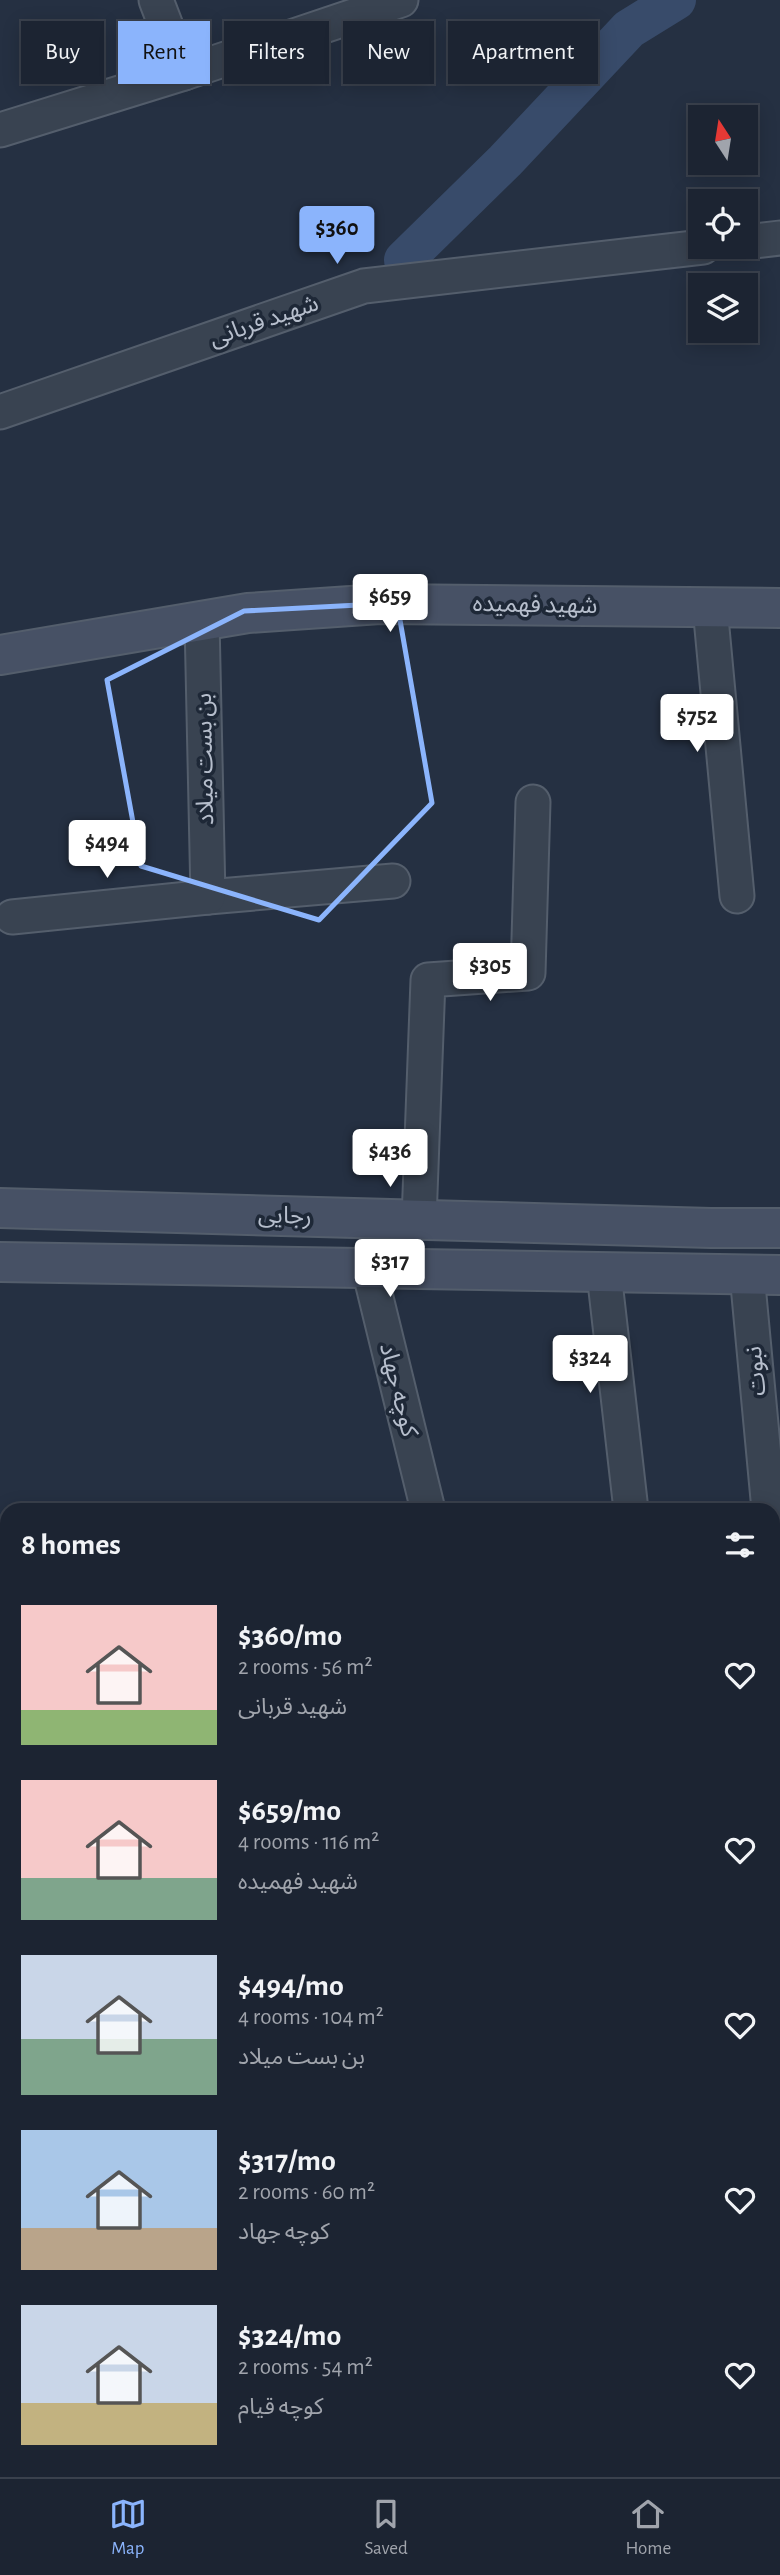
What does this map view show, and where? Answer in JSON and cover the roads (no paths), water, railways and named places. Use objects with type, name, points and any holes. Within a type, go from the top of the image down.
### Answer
[{"type":"street","points":[[156,0],[164,21]]},
{"type":"street","points":[[210,64],[401,0]]},
{"type":"street","points":[[0,130],[148,84]]},
{"type":"street","points":[[758,241],[780,238]]},
{"type":"street","name":"شهید قربانی","points":[[0,412],[364,286],[688,249]]},
{"type":"street","name":"شهید فهمیده","points":[[0,655],[248,613],[380,604],[780,608]]},
{"type":"street","points":[[710,607],[737,896]]},
{"type":"street","name":"بن بست میلاد","points":[[202,621],[208,897]]},
{"type":"street","points":[[419,1220],[428,980],[528,973],[533,802]]},
{"type":"street","points":[[12,917],[393,881]]},
{"type":"street","name":"رجایی","points":[[0,1208],[780,1228]]},
{"type":"street","name":"رجایی","points":[[0,1262],[764,1274]]},
{"type":"street","name":"کوچه جهاد","points":[[369,1269],[426,1503]]},
{"type":"street","points":[[604,1273],[630,1503]]},
{"type":"street","name":"نبوت","points":[[764,1274],[769,1503]]},
{"type":"waterway","points":[[404,260],[505,161],[629,29],[676,0]]}]
